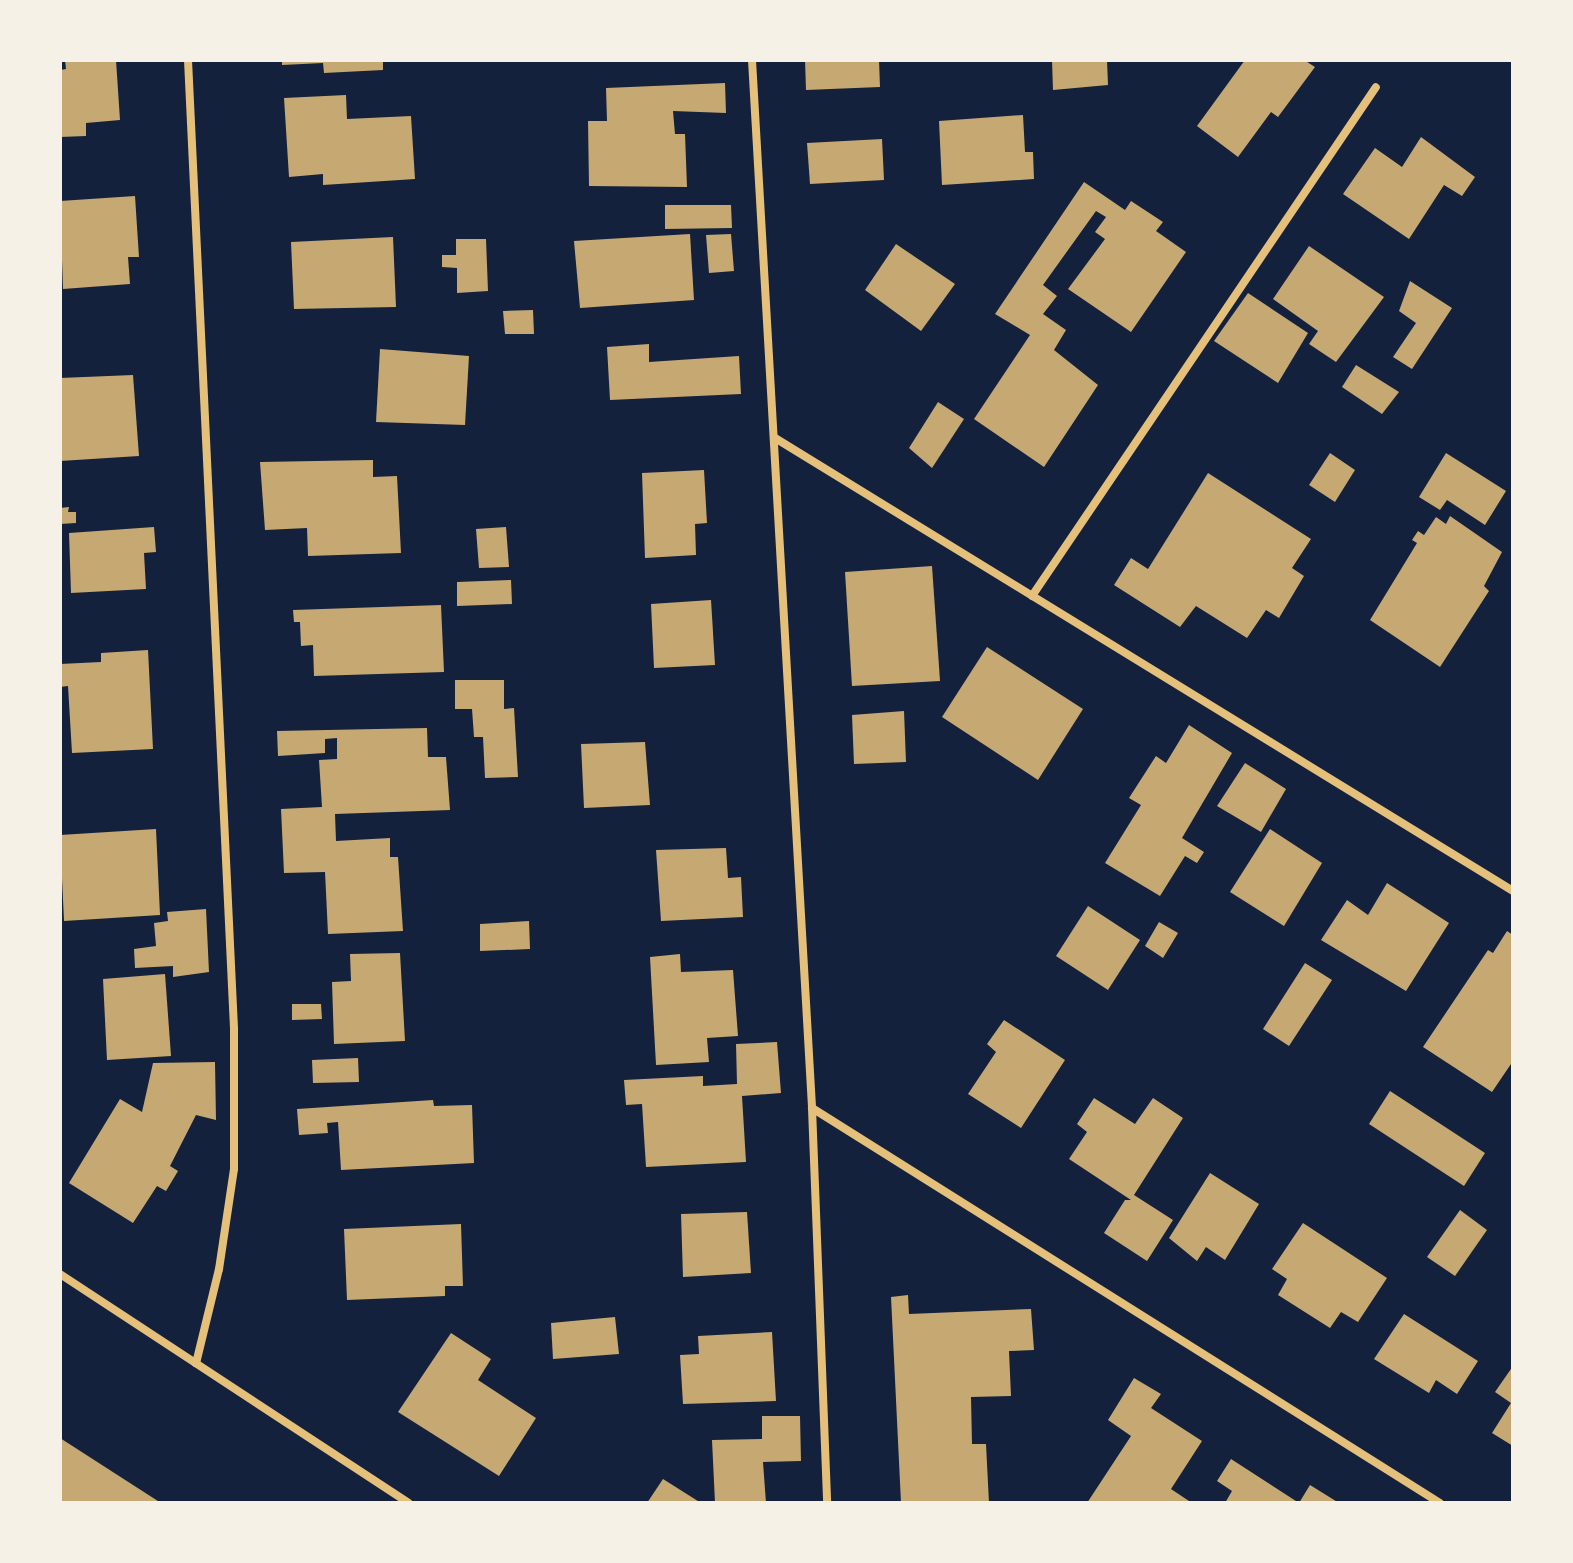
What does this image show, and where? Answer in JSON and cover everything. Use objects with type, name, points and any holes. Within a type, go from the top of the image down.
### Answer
[{"type":"street","points":[[188,60],[234,1029],[234,1169],[219,1269],[196,1363]]},
{"type":"street","points":[[752,60],[812,1108],[827,1503]]},
{"type":"street","points":[[1032,596],[1376,87]]},
{"type":"street","points":[[775,438],[1513,891]]},
{"type":"street","points":[[812,1108],[1440,1503]]},
{"type":"street","points":[[60,1274],[409,1503]]},
{"type":"building","points":[[65,60],[116,60],[120,120],[86,123],[86,136],[60,137],[60,70],[66,69]]},
{"type":"building","points":[[282,60],[383,60],[383,70],[324,73],[323,63],[282,65]]},
{"type":"building","points":[[805,60],[879,60],[880,87],[806,90]]},
{"type":"building","points":[[1052,60],[1107,60],[1108,85],[1053,90]]},
{"type":"building","points":[[1245,60],[1304,60],[1315,67],[1278,117],[1271,112],[1238,157],[1197,126]]},
{"type":"building","points":[[725,83],[726,113],[673,111],[675,134],[685,134],[687,187],[589,186],[588,121],[607,121],[606,88]]},
{"type":"building","points":[[346,95],[347,119],[411,116],[415,179],[323,185],[323,174],[289,177],[284,98]]},
{"type":"building","points":[[1023,115],[1025,152],[1033,152],[1034,179],[942,185],[939,121]]},
{"type":"building","points":[[1421,137],[1475,177],[1462,196],[1444,185],[1409,239],[1343,194],[1375,148],[1402,167]]},
{"type":"building","points":[[882,139],[884,180],[810,184],[807,143]]},
{"type":"building","points":[[1084,182],[1125,210],[1131,201],[1163,222],[1156,231],[1186,252],[1131,332],[1068,289],[1105,239],[1095,232],[1106,217],[1096,211],[1043,285],[1057,296],[1043,314],[1066,330],[1054,350],[1098,385],[1044,467],[974,419],[1030,335],[995,314]]},
{"type":"building","points":[[135,196],[139,257],[128,257],[130,284],[63,289],[60,201]]},
{"type":"building","points":[[665,205],[731,205],[732,228],[665,229]]},
{"type":"building","points":[[690,234],[694,300],[580,308],[574,241]]},
{"type":"building","points":[[731,234],[734,271],[709,273],[706,235]]},
{"type":"building","points":[[393,237],[396,307],[294,309],[291,242]]},
{"type":"building","points":[[456,239],[486,239],[488,291],[457,293],[457,268],[442,267],[442,255],[456,255]]},
{"type":"building","points":[[896,244],[955,284],[921,331],[865,290]]},
{"type":"building","points":[[1309,246],[1384,297],[1336,362],[1309,344],[1318,331],[1273,299]]},
{"type":"building","points":[[1410,281],[1452,308],[1412,369],[1393,357],[1416,323],[1399,311]]},
{"type":"building","points":[[1248,293],[1308,333],[1278,383],[1214,341]]},
{"type":"building","points":[[533,310],[534,334],[505,334],[503,311]]},
{"type":"building","points":[[649,344],[649,362],[739,356],[741,394],[610,400],[607,347]]},
{"type":"building","points":[[380,349],[469,356],[465,425],[376,422]]},
{"type":"building","points":[[1356,365],[1399,392],[1382,414],[1342,387]]},
{"type":"building","points":[[133,375],[139,456],[60,461],[60,378]]},
{"type":"building","points":[[938,402],[964,419],[932,468],[909,448]]},
{"type":"building","points":[[1330,453],[1355,470],[1335,502],[1309,485]]},
{"type":"building","points":[[1446,453],[1506,491],[1485,525],[1447,500],[1440,510],[1419,497]]},
{"type":"building","points":[[373,460],[373,477],[397,476],[401,553],[308,556],[307,528],[265,530],[260,462]]},
{"type":"building","points":[[704,470],[707,523],[695,524],[696,555],[645,558],[642,473]]},
{"type":"building","points":[[1208,473],[1311,539],[1292,568],[1304,576],[1279,618],[1266,610],[1247,638],[1196,606],[1180,627],[1114,585],[1131,558],[1148,569]]},
{"type":"building","points":[[69,507],[68,512],[76,512],[76,523],[60,524],[60,508]]},
{"type":"building","points":[[1450,516],[1502,552],[1484,586],[1489,591],[1440,667],[1370,620],[1417,543],[1412,540],[1418,531],[1424,535],[1436,517],[1446,524]]},
{"type":"building","points":[[154,527],[156,552],[144,553],[146,589],[71,593],[69,533]]},
{"type":"building","points":[[506,527],[509,567],[479,568],[476,529]]},
{"type":"building","points":[[932,566],[940,681],[852,686],[845,572]]},
{"type":"building","points":[[511,580],[512,604],[457,606],[457,582]]},
{"type":"building","points":[[711,600],[715,665],[654,668],[651,604]]},
{"type":"building","points":[[441,605],[444,672],[314,676],[313,645],[301,646],[300,622],[294,622],[293,610]]},
{"type":"building","points":[[987,647],[1083,709],[1038,780],[942,717]]},
{"type":"building","points":[[148,650],[153,749],[72,753],[68,686],[60,687],[60,664],[101,662],[101,653]]},
{"type":"building","points":[[455,680],[504,680],[504,709],[514,708],[518,777],[485,778],[483,737],[474,737],[472,709],[455,709]]},
{"type":"building","points":[[904,711],[906,762],[854,764],[852,715]]},
{"type":"building","points":[[1189,725],[1232,753],[1182,838],[1204,852],[1197,863],[1185,856],[1160,896],[1105,863],[1141,805],[1129,798],[1156,756],[1166,763]]},
{"type":"building","points":[[427,728],[428,757],[446,757],[450,810],[335,814],[336,841],[390,838],[390,857],[398,857],[403,931],[328,934],[325,872],[284,873],[281,809],[322,807],[319,760],[337,759],[337,738],[325,739],[325,753],[278,756],[277,731]]},
{"type":"building","points":[[645,742],[650,805],[584,808],[581,744]]},
{"type":"building","points":[[1245,763],[1286,789],[1261,832],[1217,806]]},
{"type":"building","points":[[156,829],[160,915],[64,921],[60,835]]},
{"type":"building","points":[[1270,829],[1322,863],[1284,926],[1230,892]]},
{"type":"building","points":[[726,848],[728,878],[741,877],[743,917],[661,921],[656,850]]},
{"type":"building","points":[[1387,883],[1449,923],[1406,991],[1321,940],[1347,900],[1368,915]]},
{"type":"building","points":[[1088,906],[1140,940],[1108,990],[1056,956]]},
{"type":"building","points":[[206,909],[209,972],[173,977],[173,966],[135,968],[134,949],[156,946],[154,923],[168,921],[167,912]]},
{"type":"building","points":[[529,921],[530,949],[480,951],[480,924]]},
{"type":"building","points":[[1159,922],[1178,933],[1163,958],[1145,946]]},
{"type":"building","points":[[1507,931],[1513,935],[1513,1061],[1492,1092],[1423,1047],[1488,950],[1493,953]]},
{"type":"building","points":[[400,953],[405,1041],[334,1044],[332,982],[351,981],[350,954]]},
{"type":"building","points":[[680,954],[681,972],[733,970],[738,1036],[707,1038],[709,1062],[656,1065],[650,957]]},
{"type":"building","points":[[1305,963],[1332,980],[1289,1046],[1263,1029]]},
{"type":"building","points":[[165,974],[171,1056],[107,1060],[103,979]]},
{"type":"building","points":[[292,1004],[321,1004],[322,1019],[292,1020]]},
{"type":"building","points":[[1004,1020],[1065,1060],[1021,1128],[968,1094],[996,1052],[987,1044]]},
{"type":"building","points":[[777,1042],[781,1093],[742,1096],[746,1162],[646,1167],[642,1104],[626,1105],[624,1080],[703,1076],[703,1086],[737,1084],[736,1044]]},
{"type":"building","points":[[358,1058],[359,1082],[313,1083],[312,1060]]},
{"type":"building","points":[[215,1062],[216,1120],[196,1115],[170,1166],[178,1171],[166,1191],[157,1186],[133,1223],[69,1183],[120,1099],[142,1112],[153,1063]]},
{"type":"building","points":[[1390,1091],[1485,1153],[1464,1186],[1369,1124]]},
{"type":"building","points":[[1094,1098],[1135,1124],[1153,1098],[1183,1118],[1134,1195],[1173,1220],[1147,1261],[1104,1233],[1125,1200],[1131,1200],[1069,1159],[1087,1132],[1077,1124]]},
{"type":"building","points":[[433,1100],[434,1106],[472,1105],[474,1163],[341,1170],[338,1122],[327,1123],[328,1133],[299,1135],[297,1109]]},
{"type":"building","points":[[1210,1173],[1259,1204],[1225,1260],[1206,1247],[1197,1261],[1169,1238]]},
{"type":"building","points":[[1460,1210],[1487,1230],[1455,1276],[1427,1257]]},
{"type":"building","points":[[747,1212],[751,1273],[683,1277],[681,1214]]},
{"type":"building","points":[[1303,1223],[1387,1278],[1358,1322],[1341,1312],[1330,1328],[1278,1295],[1287,1279],[1272,1269]]},
{"type":"building","points":[[461,1224],[463,1286],[445,1286],[445,1296],[347,1300],[344,1229]]},
{"type":"building","points":[[908,1295],[909,1314],[1031,1309],[1034,1350],[1009,1351],[1011,1396],[971,1397],[972,1444],[986,1444],[989,1503],[901,1503],[891,1297]]},
{"type":"building","points":[[1404,1314],[1478,1361],[1457,1394],[1436,1380],[1429,1393],[1374,1359]]},
{"type":"building","points":[[615,1317],[619,1354],[553,1359],[551,1323]]},
{"type":"building","points":[[772,1332],[776,1401],[683,1404],[680,1355],[699,1354],[698,1336]]},
{"type":"building","points":[[451,1333],[491,1359],[478,1380],[536,1418],[499,1476],[398,1412]]},
{"type":"building","points":[[1513,1366],[1513,1446],[1492,1433],[1511,1403],[1495,1392]]},
{"type":"building","points":[[1134,1378],[1161,1394],[1151,1408],[1202,1441],[1171,1489],[1192,1503],[1087,1503],[1131,1436],[1108,1420]]},
{"type":"building","points":[[762,1416],[800,1416],[801,1461],[763,1462],[766,1503],[715,1503],[712,1440],[762,1439]]},
{"type":"building","points":[[60,1438],[161,1503],[60,1503]]},
{"type":"building","points":[[1231,1459],[1299,1503],[1225,1503],[1232,1491],[1217,1481]]},
{"type":"building","points":[[663,1479],[701,1503],[647,1503]]},
{"type":"building","points":[[1310,1485],[1339,1503],[1299,1503]]}]
